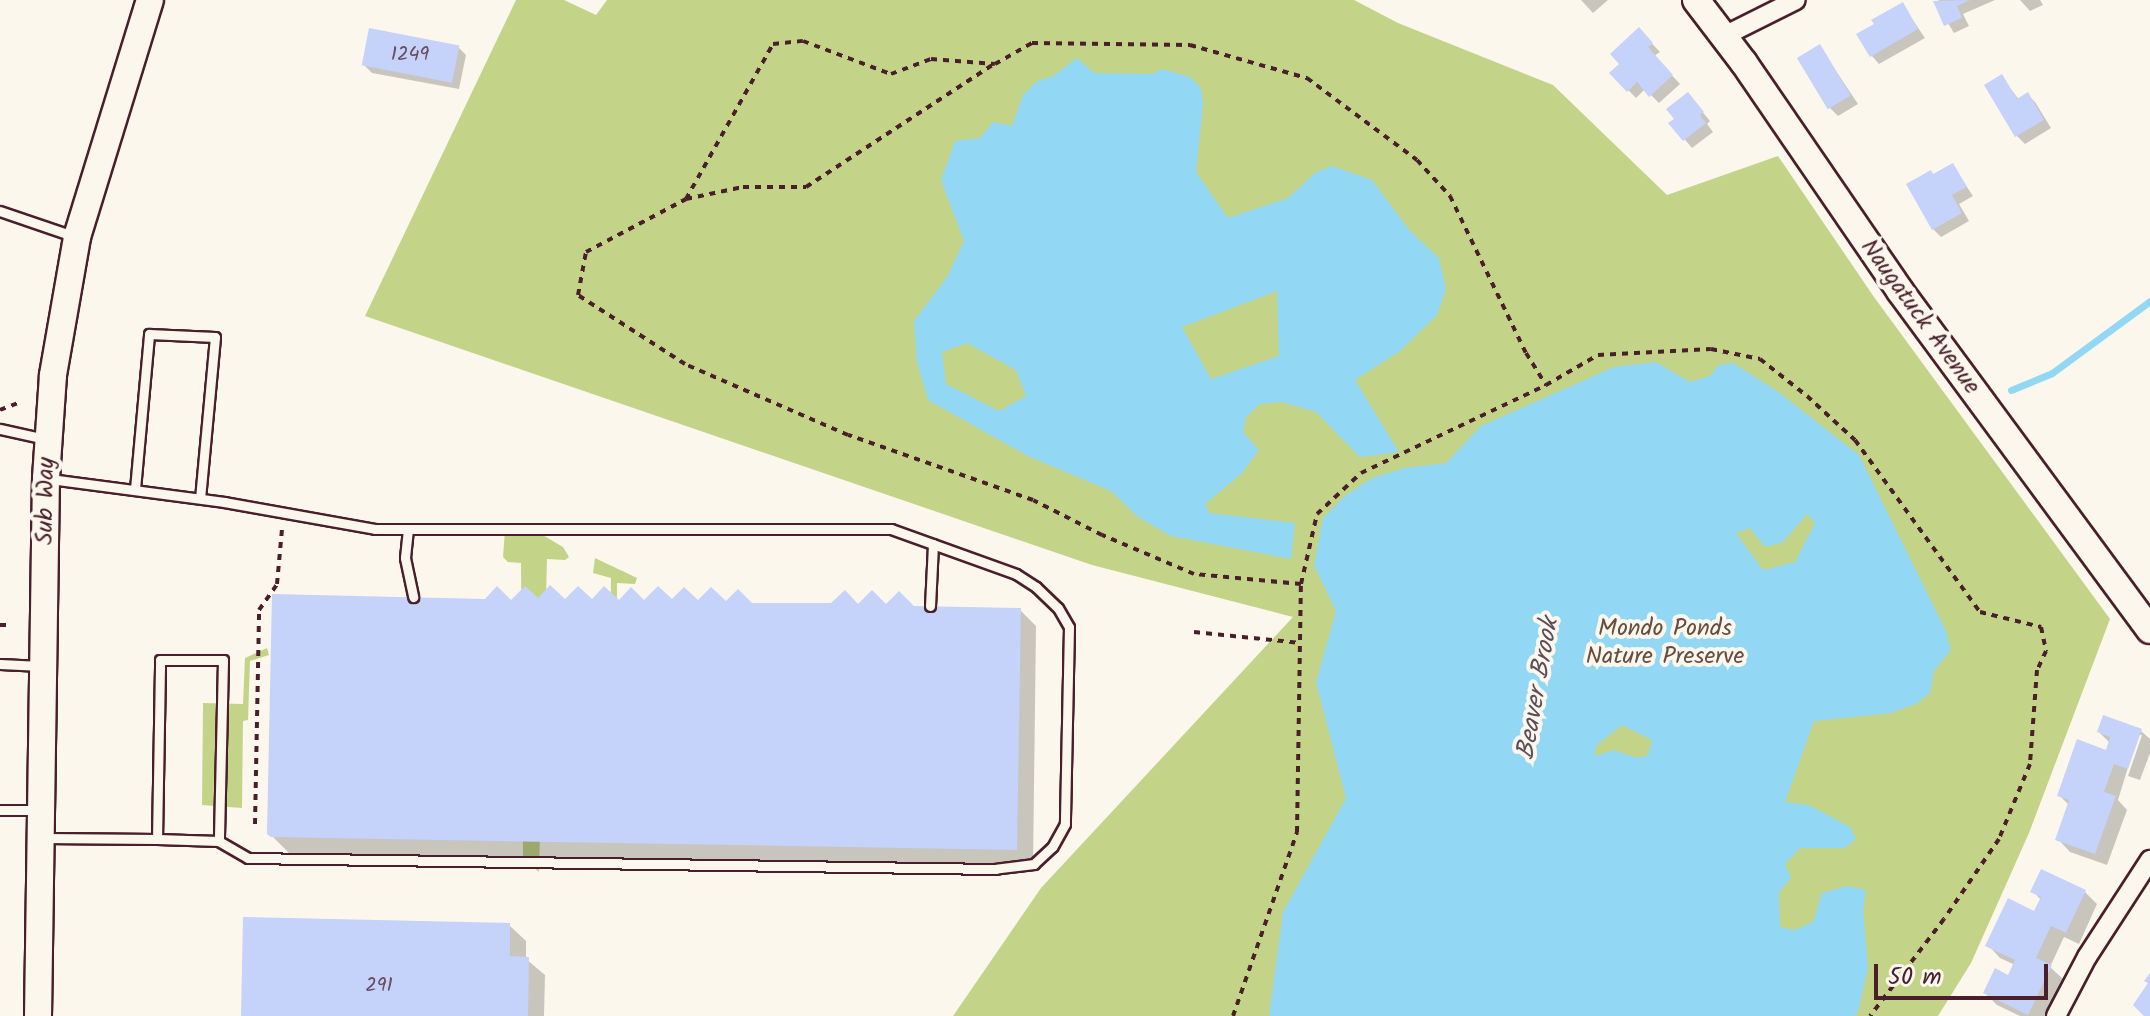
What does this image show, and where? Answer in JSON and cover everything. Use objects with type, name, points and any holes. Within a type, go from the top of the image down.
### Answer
[{"type":"main road","name":"Sub Way","points":[[38,1016],[46,478],[62,309],[77,237],[150,0]]},
{"type":"main road","name":"Naugatuck Avenue","points":[[1696,0],[1916,314],[2150,630]]},
{"type":"street","points":[[1724,36],[1796,0]]},
{"type":"street","points":[[2056,1016],[2087,957],[2150,860]]},
{"type":"lane","points":[[0,211],[77,237]]},
{"type":"lane","points":[[135,489],[149,334],[215,337],[200,498]]},
{"type":"lane","points":[[0,429],[48,440]]},
{"type":"lane","points":[[41,838],[219,841],[248,858],[996,869],[1034,864],[1052,847],[1065,824],[1069,627],[1058,608],[1036,587],[1016,574],[891,529],[375,529],[200,498],[46,478]]},
{"type":"lane","points":[[408,529],[405,558],[413,597]]},
{"type":"lane","points":[[930,606],[933,544]]},
{"type":"lane","points":[[157,839],[160,660],[223,660],[219,841]]},
{"type":"lane","points":[[0,664],[43,666]]},
{"type":"lane","points":[[0,810],[41,810]]},
{"type":"path","points":[[686,199],[773,44],[803,41],[891,74],[931,59],[995,64]]},
{"type":"path","points":[[1301,584],[1194,574],[1102,535],[1033,500],[848,435],[685,364],[578,295],[586,252],[686,199],[743,187],[806,187],[1032,43],[1190,45],[1307,78],[1417,160],[1450,196],[1526,353],[1546,385]]},
{"type":"path","points":[[1233,1016],[1297,832],[1301,584],[1317,514],[1361,473],[1546,385],[1598,355],[1711,349],[1760,359],[1855,440],[1980,612],[2041,627],[2046,651],[2037,670],[2030,764],[1999,839],[1944,919],[1870,1016]]},
{"type":"path","points":[[0,410],[18,403]]},
{"type":"path","points":[[255,824],[259,610],[277,584],[283,512]]},
{"type":"path","points":[[0,625],[9,625]]},
{"type":"path","points":[[1194,632],[1300,643]]},
{"type":"green space","name":"Mondo Ponds Nature Preserve","points":[[516,0],[564,0],[596,15],[607,0],[1354,0],[1398,23],[1553,85],[1667,195],[1778,156],[1874,297],[2110,619],[2029,833],[1971,963],[1938,1016],[953,1016],[1041,888],[1293,617],[1092,565],[365,316]]},
{"type":"green space","points":[[505,530],[541,534],[563,547],[569,557],[565,560],[547,559],[539,872],[523,858],[521,563],[508,562],[503,557]]},
{"type":"green space","points":[[595,558],[637,578],[635,584],[617,583],[615,814],[609,814],[611,578],[593,573]]},
{"type":"green space","points":[[267,648],[269,655],[250,661],[248,720],[243,721],[242,808],[202,805],[203,703],[243,704],[245,658]]},
{"type":"water","points":[[1077,58],[1094,73],[1152,74],[1162,69],[1190,77],[1201,88],[1203,104],[1196,172],[1228,218],[1288,198],[1316,172],[1332,166],[1372,180],[1410,231],[1439,258],[1446,289],[1437,315],[1400,351],[1355,380],[1399,452],[1360,457],[1316,412],[1282,402],[1260,404],[1246,417],[1243,432],[1259,450],[1242,473],[1205,504],[1209,513],[1295,523],[1291,559],[1171,536],[1138,517],[1111,491],[1028,456],[928,400],[917,362],[914,321],[947,277],[964,241],[941,180],[955,141],[980,138],[993,122],[1012,126],[1023,95],[1037,81],[1053,76]],"holes":[[[1277,291],[1279,356],[1211,379],[1182,327]],[[967,343],[1016,370],[1026,396],[999,411],[946,384],[942,352]]]},
{"type":"water","points":[[1656,362],[1690,382],[1710,376],[1719,365],[1733,363],[1777,391],[1859,455],[1946,631],[1951,650],[1934,671],[1930,693],[1916,704],[1891,713],[1814,721],[1785,802],[1809,805],[1850,827],[1856,839],[1844,848],[1800,848],[1785,864],[1791,878],[1779,892],[1780,927],[1795,930],[1813,922],[1822,893],[1848,886],[1866,890],[1863,911],[1868,968],[1858,1012],[1854,1016],[1269,1016],[1283,912],[1346,798],[1316,682],[1336,611],[1314,565],[1323,518],[1345,496],[1372,478],[1404,468],[1446,463],[1481,426],[1614,367]],"holes":[[[1807,514],[1815,523],[1795,562],[1763,570],[1736,533],[1750,528],[1765,547],[1783,542]],[[1622,725],[1652,740],[1648,755],[1637,758],[1614,750],[1594,756],[1597,745]]]},
{"type":"building","points":[[1970,0],[1957,6],[1962,18],[1944,26],[1933,1]]},
{"type":"building","points":[[1903,2],[1918,29],[1870,57],[1856,34],[1874,24],[1871,20]]},
{"type":"building","points":[[1639,27],[1653,43],[1648,47],[1673,75],[1649,97],[1637,82],[1627,92],[1609,73],[1619,64],[1610,54]]},
{"type":"building","points":[[369,28],[459,46],[452,83],[362,65]]},
{"type":"building","points":[[1820,44],[1851,95],[1828,109],[1797,58]]},
{"type":"building","points":[[2002,74],[2017,99],[2028,92],[2044,120],[2015,137],[1984,85]]},
{"type":"building","points":[[1688,92],[1704,112],[1700,115],[1706,123],[1683,141],[1668,123],[1674,119],[1666,109]]},
{"type":"building","points":[[1953,163],[1967,187],[1952,195],[1962,213],[1932,230],[1906,184],[1931,170],[1933,174]]},
{"type":"building","points":[[550,585],[565,599],[578,586],[592,599],[604,586],[619,600],[631,587],[644,600],[658,586],[672,599],[684,587],[698,600],[711,587],[726,601],[738,589],[752,603],[831,603],[845,590],[858,604],[872,590],[886,604],[899,591],[914,606],[1021,608],[1017,850],[271,837],[267,834],[272,594],[485,599],[497,586],[511,600],[525,586],[538,598]]},
{"type":"building","points":[[2103,715],[2142,729],[2128,769],[2114,764],[2104,792],[2116,796],[2095,854],[2055,840],[2069,800],[2057,796],[2077,739],[2106,750],[2110,737],[2097,732]]},
{"type":"building","points":[[2041,869],[2086,890],[2066,933],[2051,926],[2036,958],[2052,965],[2028,1015],[1983,993],[1995,968],[2008,975],[2015,960],[1985,946],[2008,898],[2034,911],[2041,897],[2030,892]]},
{"type":"building","points":[[243,917],[510,923],[510,956],[529,957],[528,1016],[241,1016]]},
{"type":"building","points":[[2150,973],[2150,1016],[2144,1016],[2133,1005],[2148,983],[2144,981]]},
{"type":"waterway","name":"Beaver Brook","points":[[2011,390],[2052,373],[2150,301]]}]
